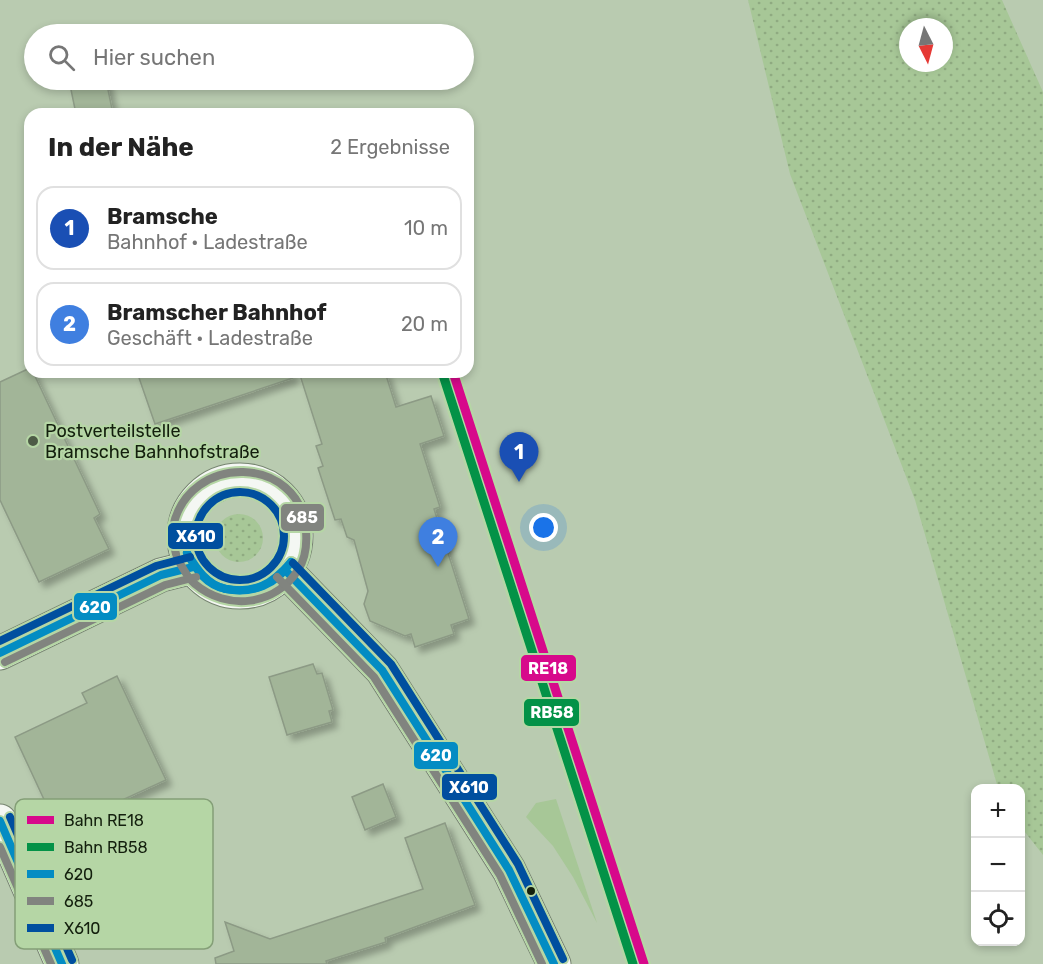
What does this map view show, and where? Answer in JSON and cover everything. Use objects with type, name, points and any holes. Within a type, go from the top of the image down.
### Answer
[{"type":"street","points":[[234,481],[250,481],[271,490],[282,499],[295,525],[295,550],[285,570],[273,582],[256,590],[238,593],[221,589],[205,580],[193,567],[186,552],[184,537],[186,520],[193,505],[204,493],[218,485],[234,481]]},
{"type":"street","points":[[0,653],[161,575],[193,567]]},
{"type":"street","points":[[285,570],[382,670],[509,870],[554,964]]},
{"type":"street","points":[[0,821],[15,856]]},
{"type":"street","points":[[55,949],[62,964]]},
{"type":"green space","points":[[748,0],[1002,0],[1043,92],[1043,855],[1025,832],[1025,784],[997,784],[915,500],[790,174]]},
{"type":"green space","points":[[239,514],[256,521],[263,538],[256,555],[239,562],[222,555],[215,538],[222,521]]},
{"type":"green space","points":[[556,799],[597,923],[573,877],[553,846],[526,817],[536,803]]},
{"type":"building","points":[[71,90],[108,90],[112,108],[75,108]]},
{"type":"building","name":"Postverteilstelle Bramsche Bahnhofstraße","points":[[24,371],[24,378],[36,378],[100,514],[94,518],[109,549],[39,582],[0,500],[0,382]]},
{"type":"building","points":[[139,378],[293,378],[155,424]]},
{"type":"building","points":[[301,378],[387,378],[396,407],[431,396],[444,436],[420,444],[440,507],[434,509],[469,619],[451,625],[454,634],[415,647],[411,634],[405,636],[370,621],[364,604],[368,591],[354,540],[347,537],[341,519],[335,520],[318,468],[323,466],[316,446],[322,444]]},
{"type":"building","points":[[313,664],[317,674],[322,673],[333,710],[329,711],[332,722],[287,735],[269,677]]},
{"type":"building","points":[[117,676],[166,780],[124,799],[44,799],[15,737],[87,703],[82,693]]},
{"type":"building","points":[[383,784],[396,817],[365,830],[352,797]]},
{"type":"building","points":[[445,823],[475,905],[385,938],[386,942],[326,961],[327,964],[216,964],[215,958],[234,951],[225,922],[270,939],[423,889],[405,838]]},
{"type":"rail line","name":"RB58","points":[[444,378],[633,964]]},
{"type":"rail line","name":"RE18","points":[[455,378],[644,964]]},
{"type":"transit line","name":"685","points":[[176,554],[173,527],[183,502],[199,485],[220,475],[243,472],[266,476],[285,487],[299,506],[306,531],[303,561],[288,582],[277,591],[264,597],[250,601],[236,601],[208,593],[190,579],[177,558]]},
{"type":"transit line","name":"X610","points":[[231,492],[249,492],[265,499],[277,511],[284,527],[284,536],[284,545],[277,561],[265,573],[249,580],[231,580],[215,573],[203,561],[196,545],[196,527],[203,511],[215,499],[231,492]]},
{"type":"transit line","name":"620","points":[[187,553],[208,580],[226,589]]},
{"type":"transit line","name":"620","points":[[187,553],[202,576],[226,589]]},
{"type":"transit line","name":"X610","points":[[0,641],[156,566],[190,557]]},
{"type":"transit line","name":"620","points":[[226,589],[246,590],[262,586],[270,582],[291,562]]},
{"type":"transit line","name":"620","points":[[226,589],[245,590],[263,586],[279,577],[291,562]]},
{"type":"transit line","name":"X610","points":[[293,563],[391,664],[518,864],[563,959]]},
{"type":"transit line","name":"620","points":[[0,653],[161,575],[193,567]]},
{"type":"transit line","name":"620","points":[[285,570],[382,670],[509,870],[554,964]]},
{"type":"transit line","name":"685","points":[[5,662],[165,585],[196,577]]},
{"type":"transit line","name":"685","points":[[277,577],[374,677],[500,875],[542,964]]},
{"type":"transit line","name":"X610","points":[[10,817],[15,829]]},
{"type":"transit line","name":"620","points":[[0,821],[15,856]]},
{"type":"transit line","name":"685","points":[[0,847],[15,881]]},
{"type":"transit line","name":"685","points":[[44,949],[51,964]]},
{"type":"transit line","name":"620","points":[[55,949],[62,964]]},
{"type":"transit line","name":"X610","points":[[67,949],[72,960]]},
{"type":"place","name":"Postverteilstelle Bramsche Bahnhofstraße","points":[[33,441]]},
{"type":"place","name":"Bramsche","points":[[519,482]]},
{"type":"place","name":"Bramscher Bahnhof","points":[[438,567]]}]
